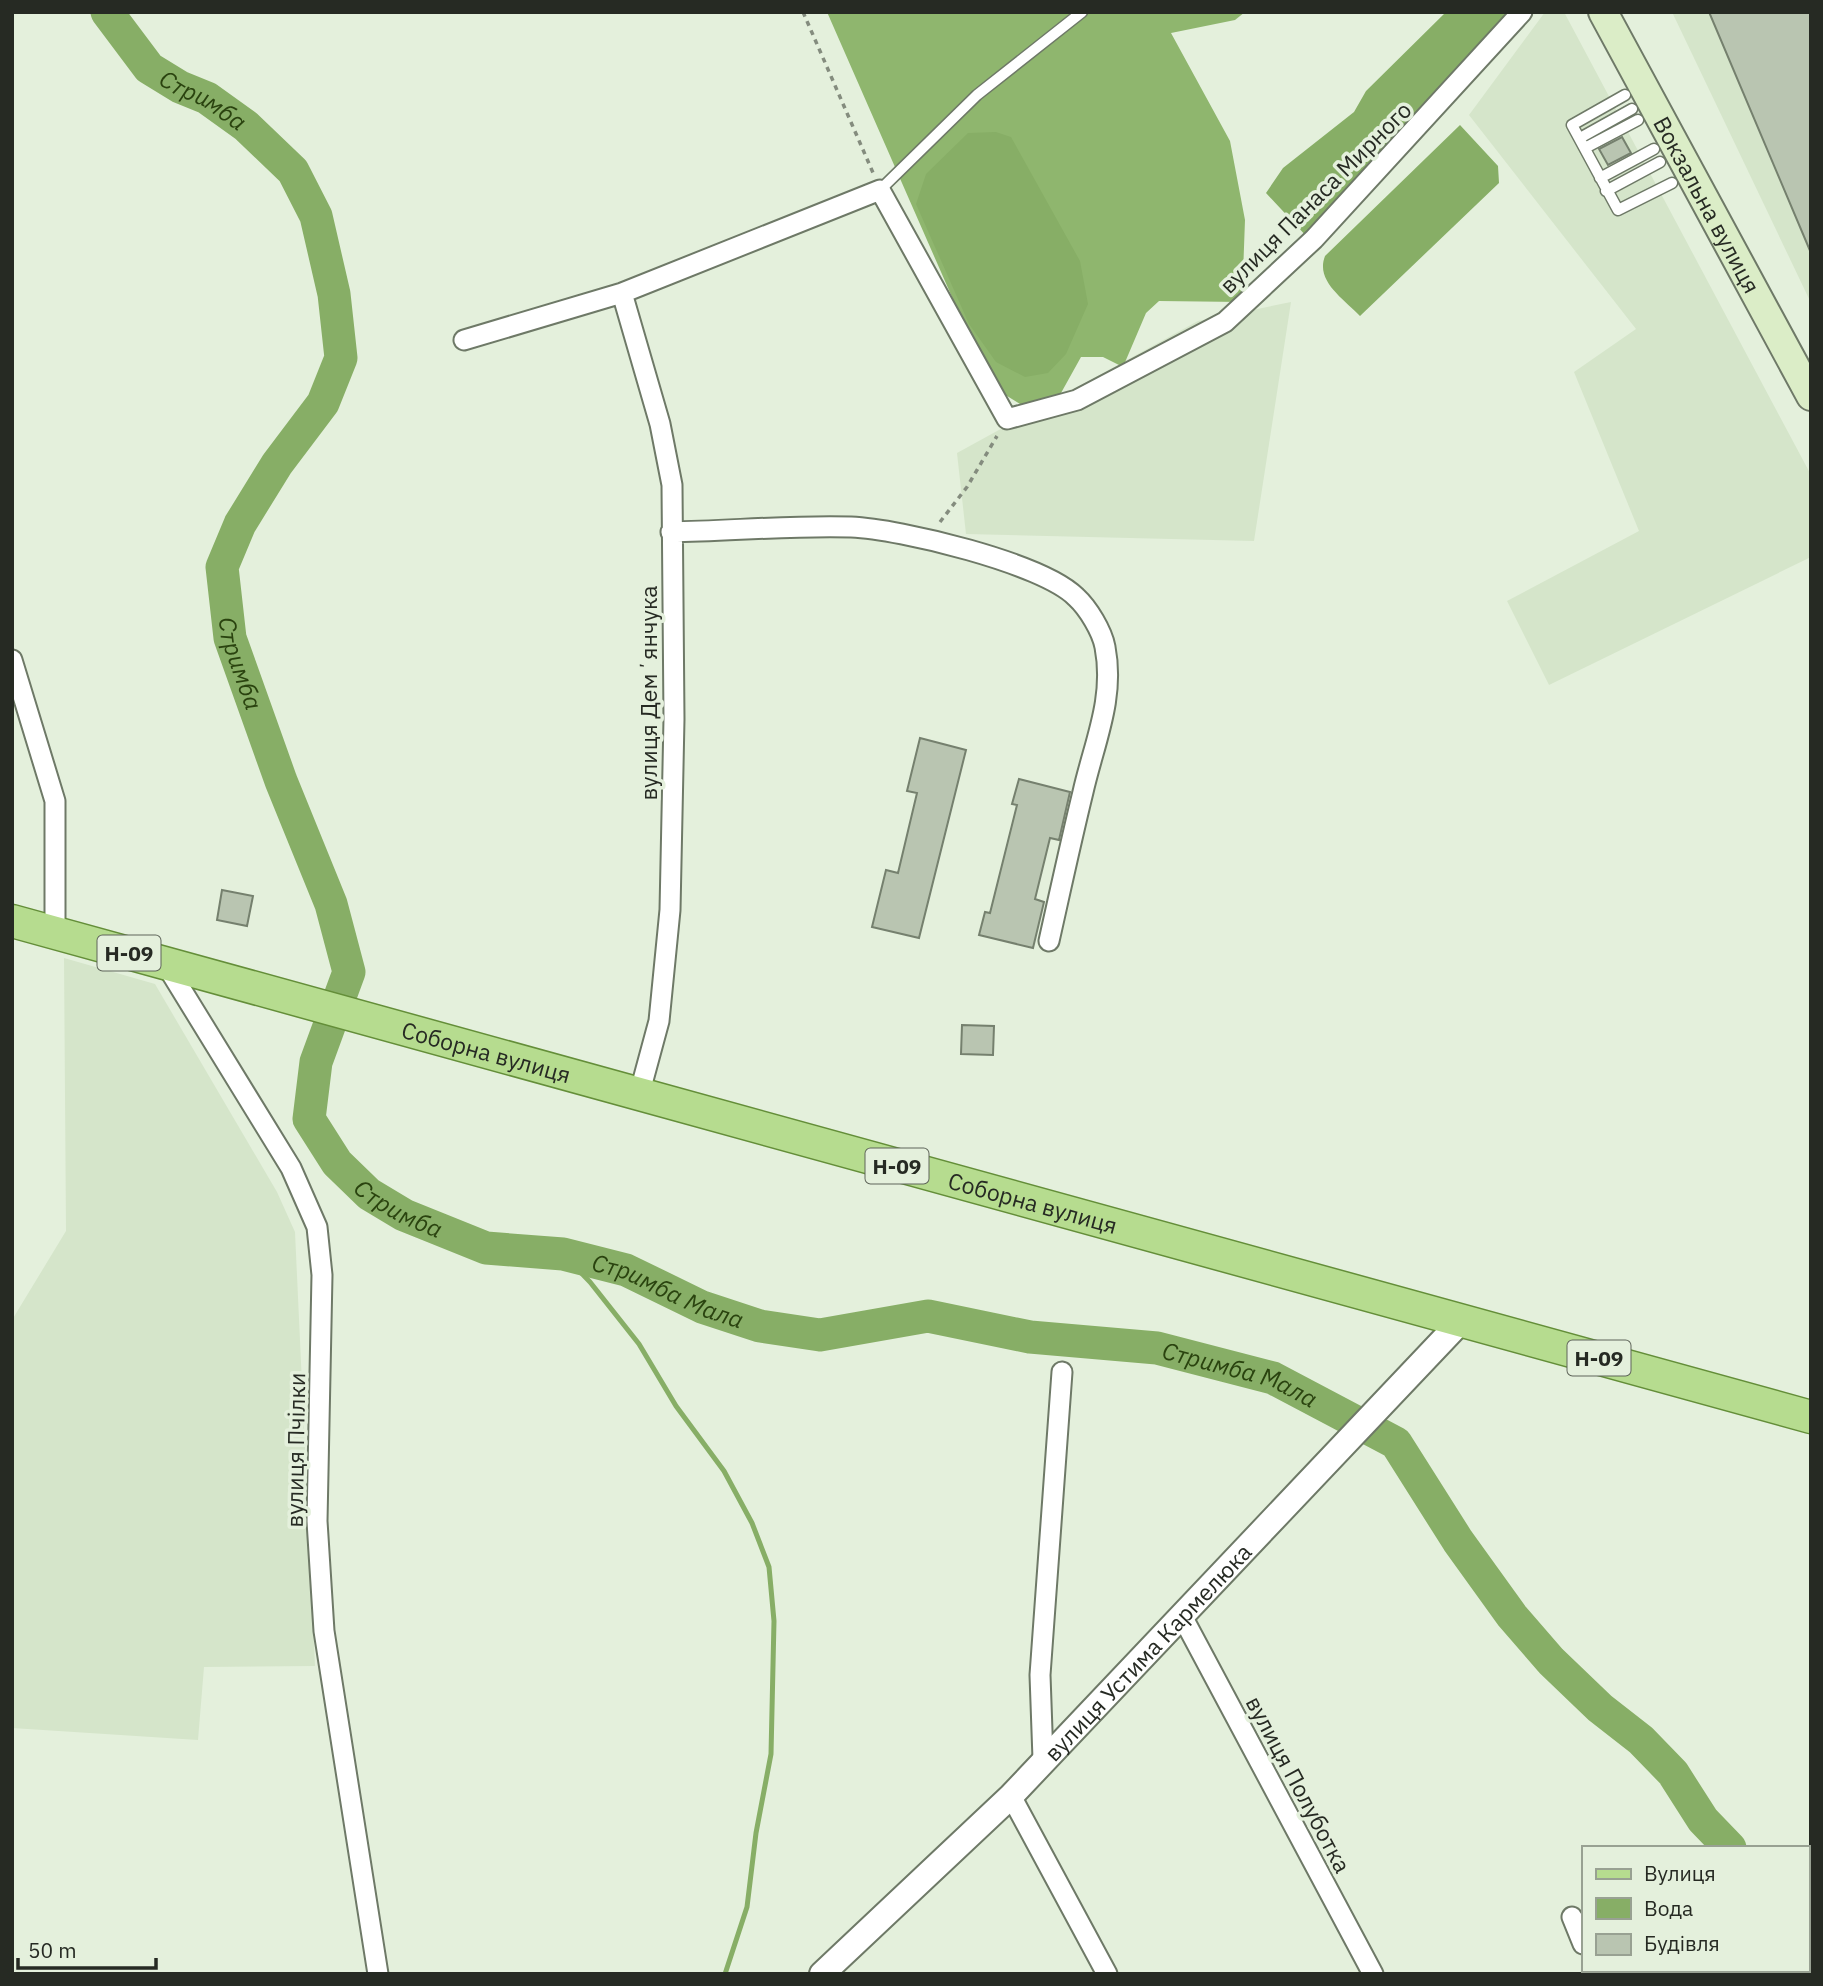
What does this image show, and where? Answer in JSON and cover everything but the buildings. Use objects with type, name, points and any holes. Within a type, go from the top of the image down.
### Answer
[{"type":"main road","name":"Вокзальна вулиця","points":[[1603,12],[1811,396]]},
{"type":"main road","name":"Соборна вулиця","points":[[12,921],[1463,1319],[1811,1418]]},
{"type":"street","name":"вулиця Панаса Мирного","points":[[1007,419],[1077,400],[1225,322],[1314,239],[1522,12]]},
{"type":"street","points":[[464,340],[622,293],[880,190],[1007,419]]},
{"type":"street","name":"вулиця Демʼянчука","points":[[622,293],[660,424],[672,485],[674,719],[670,910],[659,1021],[639,1095]]},
{"type":"street","points":[[671,532],[851,527],[887,531],[1020,566],[1064,587],[1077,597],[1094,622],[1105,646],[1107,687],[1098,745],[1083,788],[1049,942]]},
{"type":"street","points":[[12,660],[55,801],[55,933]]},
{"type":"street","name":"вулиця Пчілки","points":[[166,963],[291,1168],[317,1227],[322,1275],[317,1521],[324,1631],[378,1974]]},
{"type":"street","name":"вулиця Устима Кармелюка","points":[[822,1974],[1011,1796],[1043,1759],[1183,1618],[1463,1319]]},
{"type":"street","points":[[1043,1759],[1040,1675],[1062,1372]]},
{"type":"street","name":"вулиця Полуботка","points":[[1183,1618],[1373,1974]]},
{"type":"street","points":[[1011,1796],[1107,1974]]},
{"type":"street","points":[[1572,1917],[1582,1942]]},
{"type":"lane","points":[[880,190],[977,96],[1082,12]]},
{"type":"lane","points":[[1625,95],[1572,125],[1606,191],[1618,210],[1672,183]]},
{"type":"lane","points":[[1582,143],[1632,110]]},
{"type":"lane","points":[[1582,143],[1638,120]]},
{"type":"lane","points":[[1600,178],[1654,149]]},
{"type":"lane","points":[[1606,191],[1660,162]]},
{"type":"path","points":[[803,12],[880,190]]},
{"type":"path","points":[[926,541],[967,487],[1007,419]]},
{"type":"shaded area","points":[[827,12],[1245,12],[1235,20],[1171,33],[1230,141],[1245,220],[1242,302],[1159,301],[1146,313],[1123,367],[1103,357],[1081,357],[1046,420],[991,386]]},
{"type":"shaded area","points":[[1545,12],[1564,12],[1811,475],[1811,557],[1549,685],[1507,601],[1639,531],[1574,372],[1636,329],[1469,115]]},
{"type":"shaded area","points":[[1672,12],[1811,12],[1811,303]]},
{"type":"shaded area","points":[[1291,302],[1254,541],[966,534],[957,453],[1198,321]]},
{"type":"shaded area","points":[[64,958],[155,984],[277,1192],[295,1232],[315,1666],[204,1667],[198,1740],[12,1728],[12,1320],[66,1231]]},
{"type":"water","points":[[1446,12],[1508,12],[1309,239],[1266,193],[1283,168],[1354,112],[1366,91]]},
{"type":"water","points":[[1460,125],[1498,166],[1499,183],[1360,316],[1327,281],[1323,265],[1325,256]]},
{"type":"water","points":[[996,132],[1011,137],[1080,261],[1088,304],[1066,354],[1048,373],[1025,377],[996,362],[969,324],[916,204],[926,174],[968,133]]},
{"type":"waterway","name":"Стримба","points":[[107,12],[149,68],[180,87],[207,98],[246,126],[293,171],[316,216],[334,294],[341,358],[323,403],[277,464],[240,524],[222,567],[230,638],[281,781],[331,904],[349,972],[316,1062],[309,1119],[337,1163],[369,1194],[404,1215],[486,1248],[563,1254],[626,1270],[702,1307],[760,1326],[820,1335],[928,1316],[1030,1337],[1157,1348],[1273,1378],[1396,1443],[1458,1541],[1512,1616],[1551,1661],[1600,1708],[1641,1740],[1673,1773],[1703,1820],[1728,1846]]},
{"type":"waterway","name":"Стримба Мала","points":[[563,1254],[590,1282],[639,1344],[676,1406],[724,1471],[752,1523],[769,1567],[774,1621],[771,1754],[756,1833],[747,1907],[725,1974]]}]
